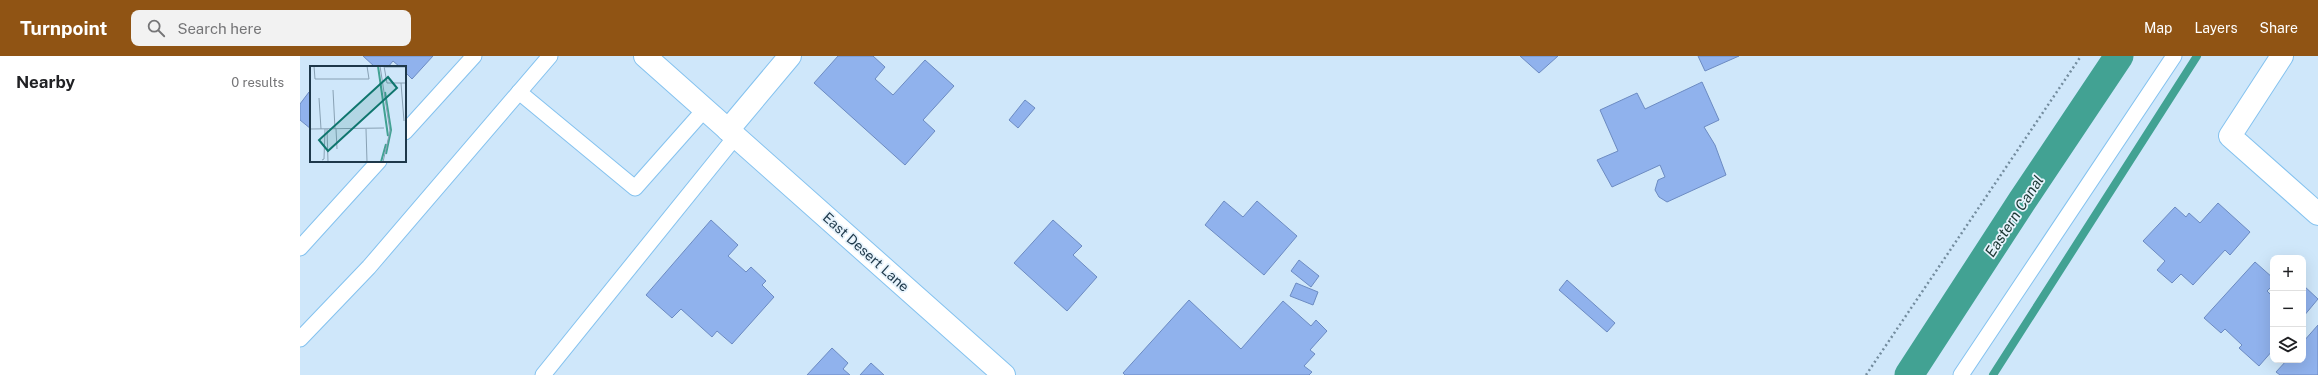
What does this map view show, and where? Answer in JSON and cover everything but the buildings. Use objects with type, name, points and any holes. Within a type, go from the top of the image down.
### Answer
[{"type":"street","name":"East Desert Lane","points":[[645,56],[1004,375]]},
{"type":"street","points":[[732,133],[790,56]]},
{"type":"street","points":[[2282,56],[2230,136],[2318,214]]},
{"type":"lane","points":[[406,131],[474,56]]},
{"type":"lane","points":[[300,339],[369,266],[550,56]]},
{"type":"lane","points":[[1961,375],[2174,56]]},
{"type":"lane","points":[[520,92],[635,188],[705,109]]},
{"type":"lane","points":[[543,375],[732,133]]},
{"type":"lane","points":[[300,248],[378,162]]},
{"type":"path","points":[[1866,375],[2081,56]]},
{"type":"waterway","name":"Eastern Canal","points":[[1909,375],[2022,201],[2119,56]]},
{"type":"waterway","points":[[1993,375],[2197,56]]}]
